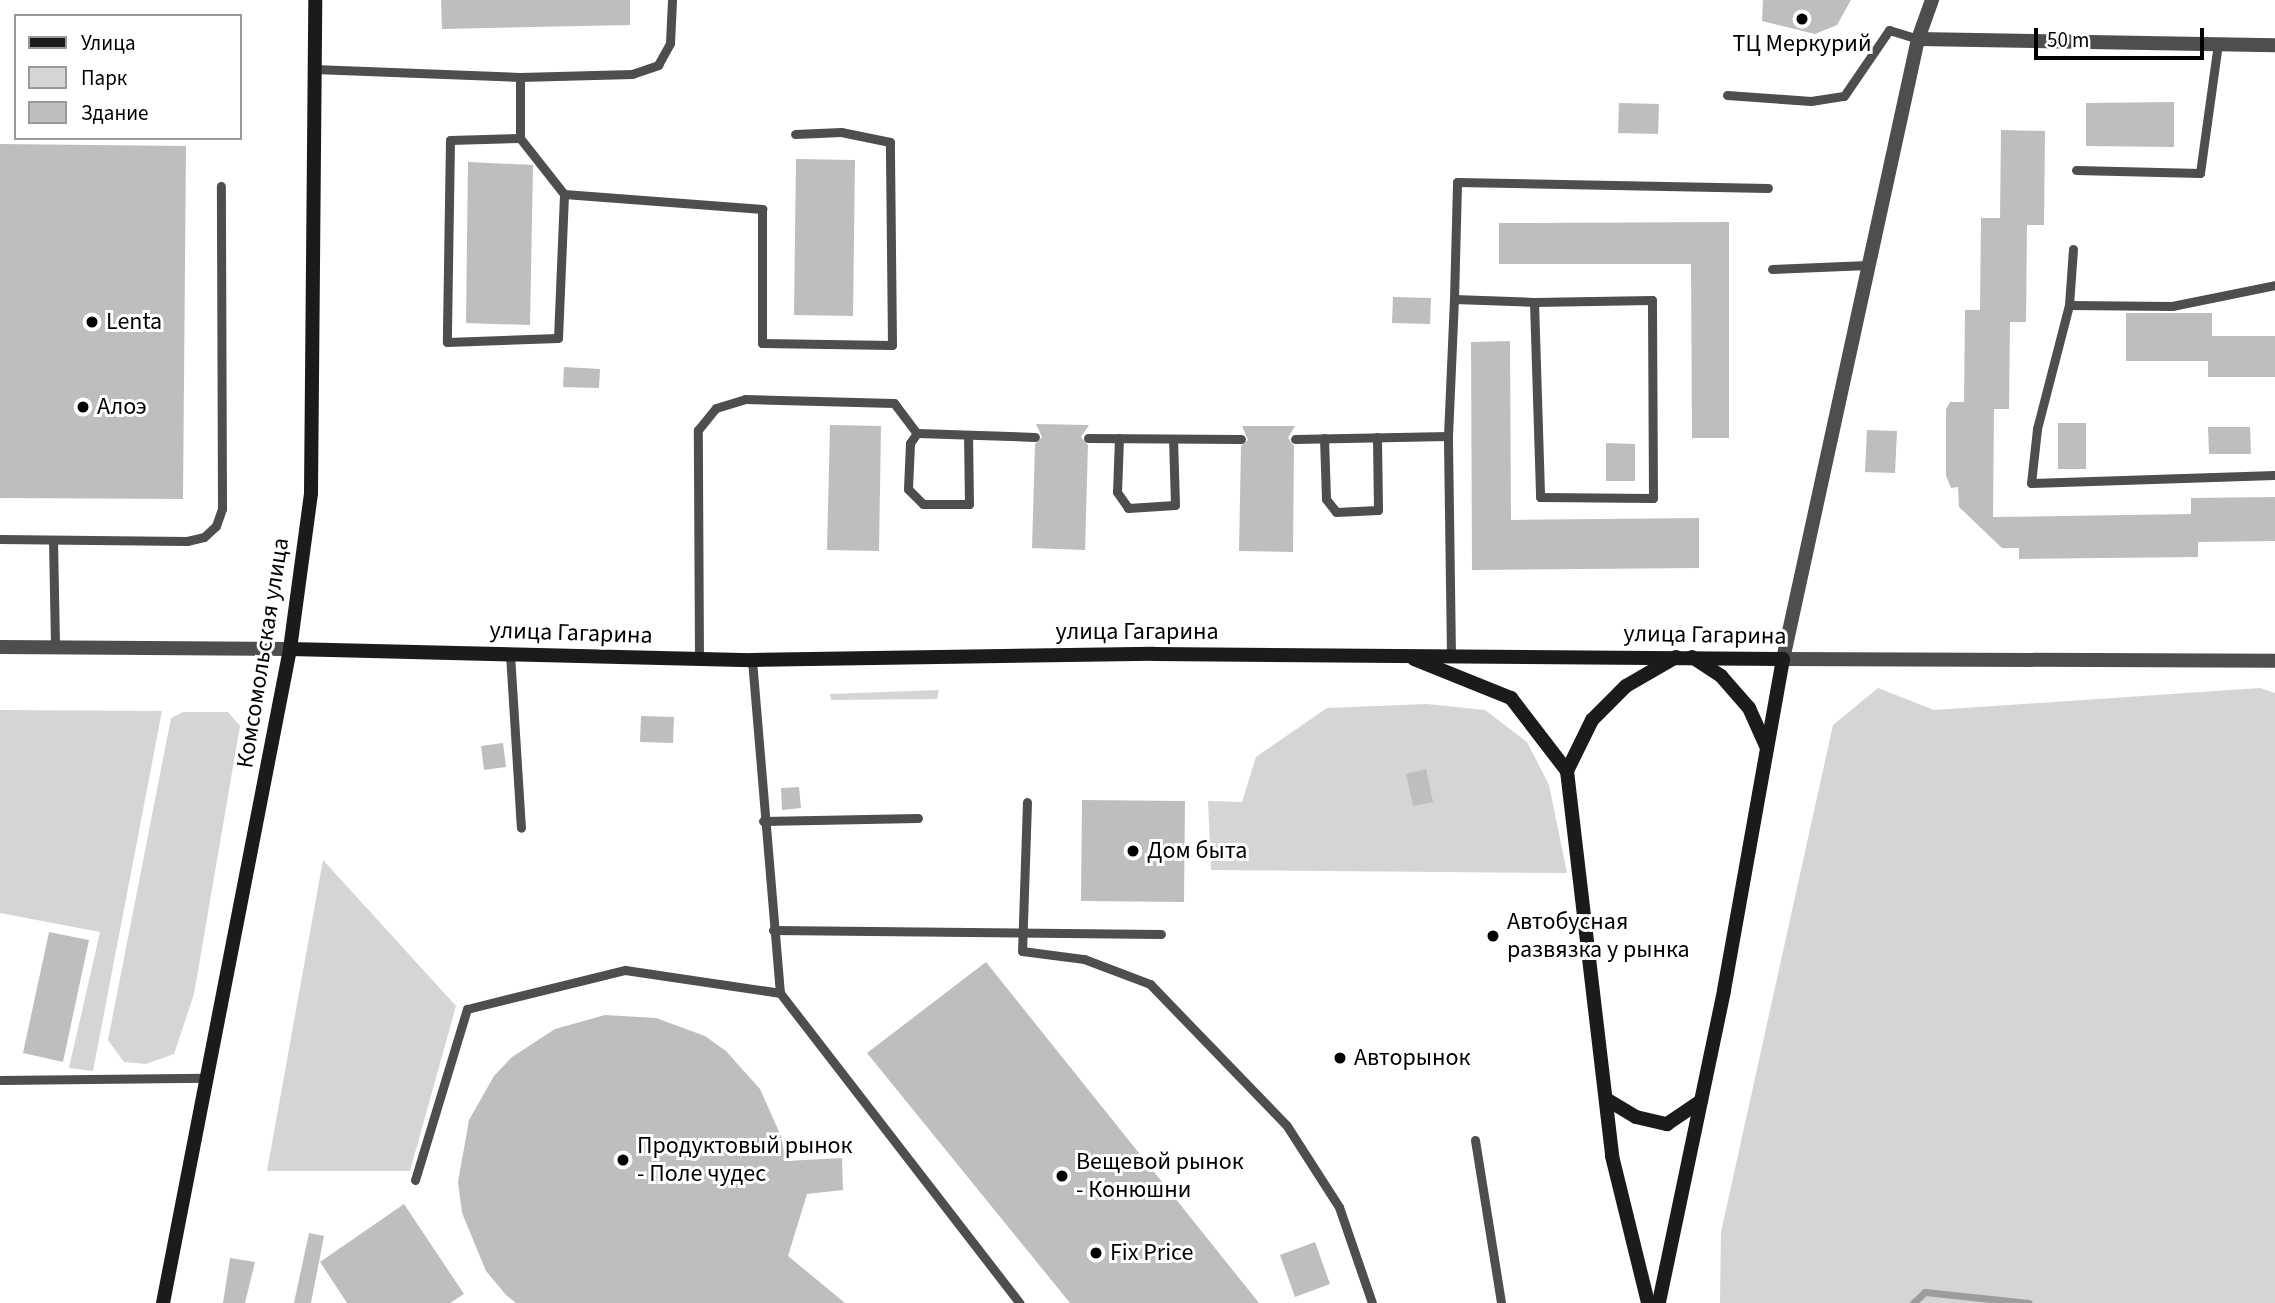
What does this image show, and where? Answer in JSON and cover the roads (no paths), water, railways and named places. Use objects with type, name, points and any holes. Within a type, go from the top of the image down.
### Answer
[{"type":"main road","name":"Комсомольская улица","points":[[163,1303],[290,649],[311,493],[316,0]]},
{"type":"main road","name":"улица Гагарина","points":[[290,649],[752,660],[1154,654],[1783,659]]},
{"type":"main road","points":[[1410,657],[1511,698],[1567,771],[1612,1156],[1648,1303]]},
{"type":"main road","points":[[1567,771],[1592,720],[1626,686],[1684,657],[1721,676],[1749,708],[1767,748]]},
{"type":"main road","points":[[1659,1303],[1701,1101],[1783,659]]},
{"type":"main road","points":[[1606,1099],[1636,1116],[1667,1124],[1701,1101]]},
{"type":"street","points":[[1783,659],[1918,39],[1931,0]]},
{"type":"street","points":[[1918,39],[2275,45]]},
{"type":"street","name":"улица Гагарина","points":[[0,647],[290,649]]},
{"type":"street","name":"улица Гагарина","points":[[1783,659],[2275,661]]},
{"type":"lane","points":[[314,69],[520,77],[632,74],[658,65],[670,43],[671,0]]},
{"type":"lane","points":[[1727,95],[1811,101],[1844,96],[1889,30],[1918,39]]},
{"type":"lane","points":[[2076,170],[2200,173],[2218,44]]},
{"type":"lane","points":[[520,77],[520,138],[564,194],[558,338],[447,342],[450,140],[520,138]]},
{"type":"lane","points":[[564,194],[762,209],[762,343],[892,345],[890,142],[841,132],[795,134]]},
{"type":"lane","points":[[1451,656],[1448,436],[1457,181],[1768,188]]},
{"type":"lane","points":[[0,539],[187,541],[204,537],[216,526],[222,509],[221,186]]},
{"type":"lane","points":[[2073,249],[2070,305],[2037,429],[2031,484],[2275,475]]},
{"type":"lane","points":[[1772,269],[1868,265]]},
{"type":"lane","points":[[2070,305],[2172,306],[2275,285]]},
{"type":"lane","points":[[1454,299],[1534,302],[1652,300],[1653,498],[1539,497],[1534,302]]},
{"type":"lane","points":[[699,659],[698,430],[716,408],[745,399],[894,403],[917,433]]},
{"type":"lane","points":[[917,433],[910,443],[908,489],[923,504],[969,504],[968,435]]},
{"type":"lane","points":[[917,433],[1035,437]]},
{"type":"lane","points":[[1295,439],[1448,436]]},
{"type":"lane","points":[[1324,438],[1326,499],[1336,512],[1378,510],[1377,437]]},
{"type":"lane","points":[[1088,438],[1241,439]]},
{"type":"lane","points":[[1119,438],[1116,492],[1128,508],[1175,505],[1173,439]]},
{"type":"lane","points":[[53,540],[55,648]]},
{"type":"lane","points":[[510,654],[521,828]]},
{"type":"lane","points":[[752,660],[763,821],[780,993],[1020,1303]]},
{"type":"lane","points":[[1027,803],[1022,951],[1084,959],[1150,984],[1286,1126],[1339,1207],[1372,1303]]},
{"type":"lane","points":[[763,821],[918,818]]},
{"type":"lane","points":[[773,930],[1161,934]]},
{"type":"lane","points":[[415,1180],[467,1009],[625,970],[780,993]]},
{"type":"lane","points":[[0,1080],[206,1078]]},
{"type":"lane","points":[[1475,1140],[1500,1303]]},
{"type":"waterway","points":[[1913,1303],[1925,1292],[2028,1303]]},
{"type":"place","name":"ТЦ Меркурий","points":[[1802,19]]},
{"type":"place","name":"Lenta","points":[[92,322]]},
{"type":"place","name":"Алоэ","points":[[83,407]]},
{"type":"place","name":"Дом быта","points":[[1133,851]]},
{"type":"place","name":"Автобусная развязка у рынка","points":[[1493,936]]},
{"type":"place","name":"Авторынок","points":[[1340,1058]]},
{"type":"place","name":"Продуктовый рынок - Поле чудес","points":[[623,1160]]},
{"type":"place","name":"Вещевой рынок - Конюшни","points":[[1062,1176]]},
{"type":"place","name":"Fix Price","points":[[1096,1253]]}]
